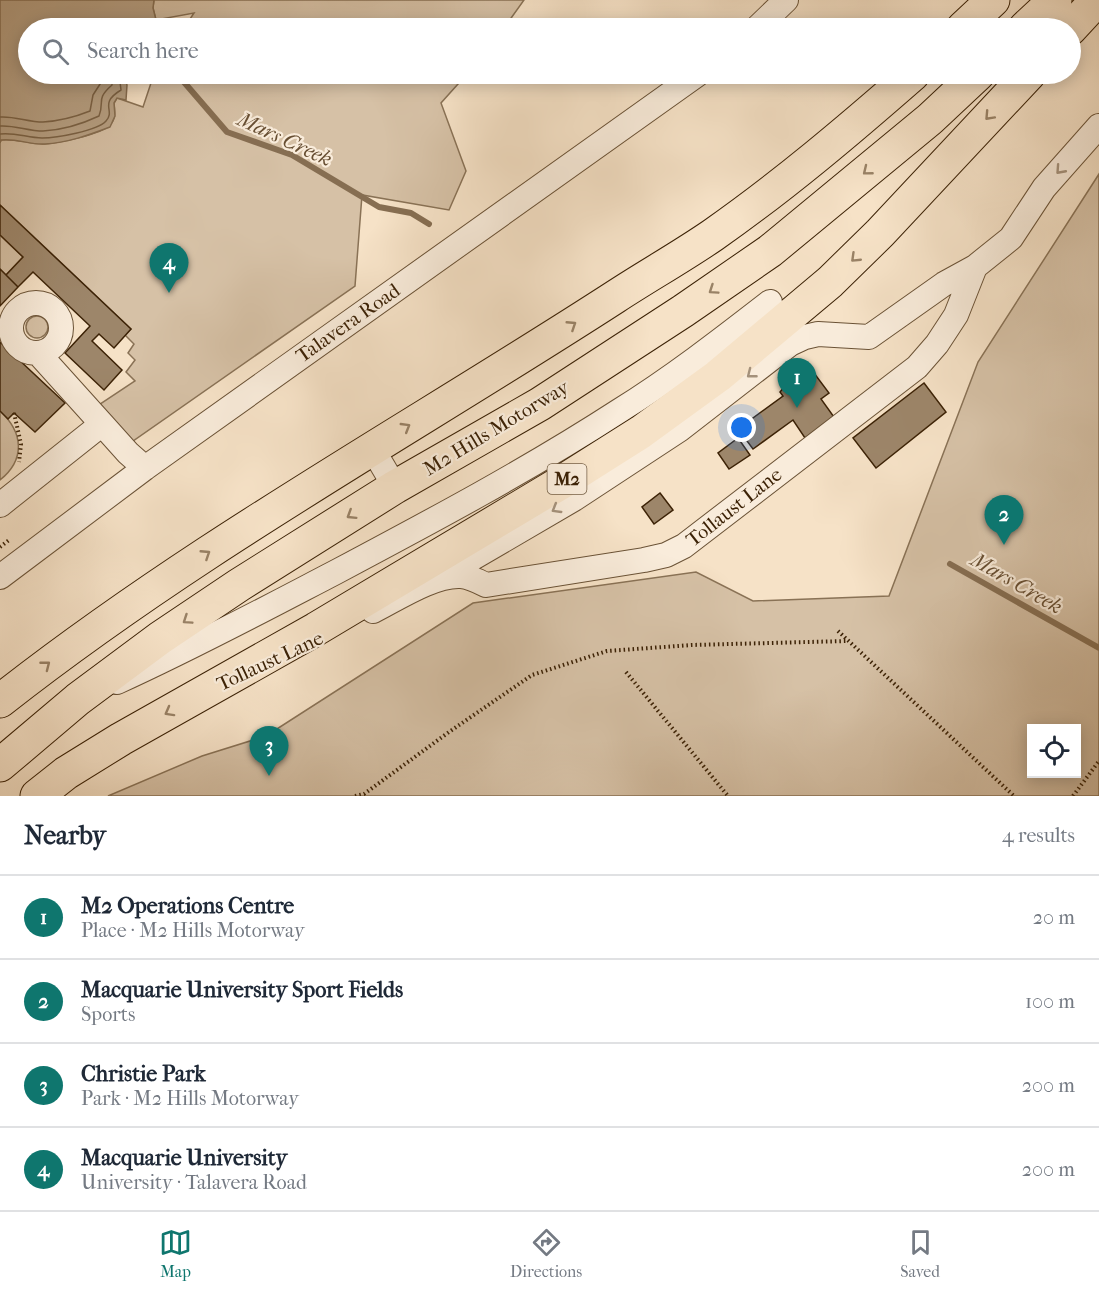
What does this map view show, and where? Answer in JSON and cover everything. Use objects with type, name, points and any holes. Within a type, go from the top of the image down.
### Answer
[{"type":"highway","points":[[974,18],[993,0]]},
{"type":"highway","points":[[1036,18],[1055,0]]},
{"type":"highway","points":[[1081,18],[1097,0]]},
{"type":"highway","points":[[0,701],[68,648],[193,562],[372,448],[556,336],[713,235],[796,171],[901,84]]},
{"type":"highway","name":"M2 Hills Motorway","points":[[0,765],[78,699],[160,638],[239,585],[396,488],[540,404],[770,251],[930,119],[967,84]]},
{"type":"highway","name":"M2","points":[[37,796],[66,773],[316,629],[562,482],[641,432],[718,376],[847,265],[1020,84]]},
{"type":"street","points":[[767,18],[786,0]]},
{"type":"street","name":"Talavera Road","points":[[0,577],[145,468],[684,84]]},
{"type":"street","name":"Tollaust Lane","points":[[208,690],[292,654],[429,583],[449,576],[462,575],[486,585],[644,560],[666,555],[684,546],[916,367],[937,344],[956,315],[975,267],[1011,238],[1044,188],[1099,126]]},
{"type":"street","points":[[429,583],[574,499],[670,436],[790,344],[818,334],[869,337],[944,284],[975,267]]},
{"type":"street","points":[[78,699],[191,648],[433,522],[620,410],[695,359],[770,302]]},
{"type":"street","points":[[38,353],[128,453],[145,468]]},
{"type":"street","points":[[0,505],[102,424]]},
{"type":"street","points":[[372,448],[396,488]]},
{"type":"path","points":[[14,413],[21,444],[16,470]]},
{"type":"path","points":[[838,632],[1014,796]]},
{"type":"path","points":[[355,796],[364,794],[532,675],[607,651],[692,645],[847,640]]},
{"type":"path","points":[[626,672],[728,796]]},
{"type":"path","points":[[1073,796],[1099,760]]},
{"type":"shaded area","points":[[154,0],[524,0],[511,18],[191,18],[194,13],[156,18]]},
{"type":"shaded area","points":[[151,84],[458,84],[441,103],[466,171],[449,210],[362,195],[355,286],[133,441],[97,406],[135,381],[126,372],[135,360],[128,353],[134,344],[125,335],[131,329],[0,205],[0,143],[1,140],[17,140],[49,144],[98,132],[112,123],[115,115],[114,103],[117,98],[143,107]]},
{"type":"shaded area","points":[[1099,174],[1099,796],[108,796],[202,756],[266,736],[473,603],[696,572],[753,601],[889,596],[978,362]]},
{"type":"shaded area","points":[[0,235],[23,257],[6,275],[0,269]]},
{"type":"shaded area","points":[[37,316],[45,319],[48,327],[45,335],[37,338],[29,335],[26,327],[29,319]]},
{"type":"shaded area","points":[[0,411],[13,428],[18,446],[14,463],[0,480]]},
{"type":"water","points":[[0,0],[154,0],[156,18],[18,18],[18,84],[127,84],[126,100],[117,98],[114,103],[115,116],[110,127],[78,138],[39,144],[7,140],[1,140],[0,143]]},
{"type":"building","points":[[0,205],[131,329],[114,348],[99,334],[92,341],[122,370],[104,390],[65,353],[90,326],[33,272],[18,287],[6,275],[23,257],[0,235]]},
{"type":"building","points":[[0,269],[18,287],[0,306]]},
{"type":"building","points":[[0,342],[65,403],[35,432],[14,413],[8,419],[0,411]]},
{"type":"building","points":[[797,372],[803,381],[814,373],[829,393],[821,399],[834,417],[805,438],[793,420],[753,449],[738,429],[783,396],[780,392]]},
{"type":"building","points":[[924,383],[946,412],[876,468],[853,438]]},
{"type":"building","points":[[738,438],[750,455],[729,469],[718,453]]},
{"type":"building","points":[[660,493],[673,510],[654,524],[642,507]]},
{"type":"waterway","name":"Mars Creek","points":[[186,84],[227,132],[292,155],[379,207],[411,213],[429,224]]},
{"type":"waterway","name":"Mars Creek","points":[[950,564],[1099,648]]},
{"type":"place","name":"Macquarie University","points":[[169,293]]},
{"type":"place","name":"M2 Operations Centre","points":[[797,408]]},
{"type":"place","name":"Macquarie University Sport Fields","points":[[1004,545]]},
{"type":"place","name":"Christie Park","points":[[269,776]]}]
